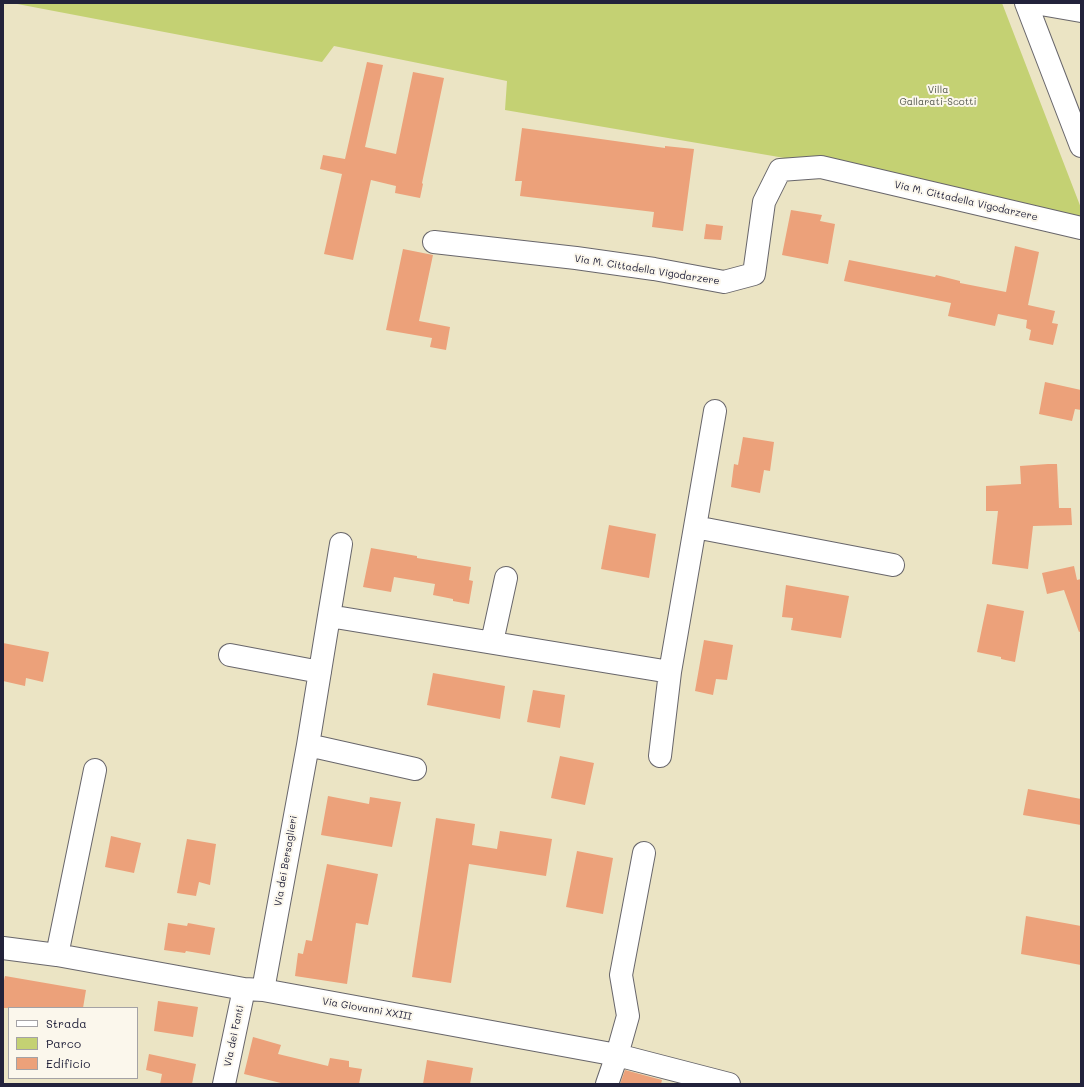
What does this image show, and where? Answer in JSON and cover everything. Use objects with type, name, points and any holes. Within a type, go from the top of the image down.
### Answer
[{"type":"street","points":[[1026,3],[1081,146]]},
{"type":"street","points":[[1035,3],[1081,11]]},
{"type":"street","name":"Via M. Cittadella Vigodarzere","points":[[434,242],[576,258],[654,269],[724,282],[754,274],[764,202],[780,170],[821,167],[1081,228]]},
{"type":"street","points":[[660,756],[670,672],[715,411]]},
{"type":"street","points":[[695,527],[894,566]]},
{"type":"street","name":"Via dei Bersaglieri","points":[[254,989],[309,739],[341,544]]},
{"type":"street","points":[[492,642],[506,578]]},
{"type":"street","points":[[329,616],[670,672]]},
{"type":"street","points":[[230,655],[320,672]]},
{"type":"street","points":[[309,739],[415,769]]},
{"type":"street","points":[[57,955],[94,770]]},
{"type":"street","points":[[607,1084],[628,1016],[621,975],[644,853]]},
{"type":"street","name":"Via Giovanni XXIII","points":[[3,948],[57,955],[254,989],[617,1054],[729,1084]]},
{"type":"street","name":"Via dei Fanti","points":[[224,1084],[254,989]]},
{"type":"green space","name":"Villa Gallarati-Scotti","points":[[12,3],[1002,3],[1081,208],[1081,221],[808,162],[505,110],[507,81],[334,46],[322,62]]},
{"type":"building","points":[[367,62],[383,65],[365,147],[396,154],[413,72],[444,78],[420,198],[395,193],[396,186],[371,180],[353,260],[324,254],[342,174],[320,169],[323,155],[345,159]]},
{"type":"building","points":[[522,128],[665,148],[665,146],[694,149],[683,231],[652,227],[654,212],[520,196],[522,181],[515,181]]},
{"type":"building","points":[[791,210],[822,215],[820,221],[835,224],[828,264],[782,255]]},
{"type":"building","points":[[706,224],[723,226],[721,240],[704,239]]},
{"type":"building","points":[[1015,246],[1039,252],[1028,305],[1055,311],[1052,323],[1058,324],[1053,345],[1029,340],[1031,330],[1026,328],[1027,320],[998,314],[995,326],[948,316],[951,303],[844,281],[849,260],[935,277],[936,275],[960,281],[960,283],[1006,292]]},
{"type":"building","points":[[403,249],[433,255],[419,321],[450,327],[446,350],[430,347],[432,338],[386,330]]},
{"type":"building","points":[[1045,382],[1081,390],[1081,410],[1075,409],[1072,421],[1039,414]]},
{"type":"building","points":[[743,437],[774,442],[770,471],[764,470],[760,493],[731,487],[734,464],[738,465]]},
{"type":"building","points":[[1057,464],[1059,508],[1071,508],[1072,525],[1033,526],[1028,569],[992,564],[998,511],[986,511],[986,486],[1021,484],[1020,466]]},
{"type":"building","points":[[609,525],[656,534],[649,578],[601,569]]},
{"type":"building","points":[[371,548],[417,556],[417,558],[471,567],[469,580],[473,581],[469,604],[433,595],[435,584],[394,577],[391,592],[363,587]]},
{"type":"building","points":[[1074,566],[1077,580],[1081,579],[1081,631],[1079,632],[1064,590],[1047,594],[1042,573]]},
{"type":"building","points":[[786,585],[849,596],[841,638],[791,630],[793,618],[782,617]]},
{"type":"building","points":[[987,604],[1024,611],[1015,662],[1001,659],[1001,657],[977,652]]},
{"type":"building","points":[[704,640],[733,645],[727,680],[716,679],[713,695],[695,691]]},
{"type":"building","points":[[3,643],[49,652],[43,682],[26,678],[25,686],[3,681]]},
{"type":"building","points":[[433,673],[505,686],[500,719],[427,705]]},
{"type":"building","points":[[533,690],[565,695],[560,728],[527,722]]},
{"type":"building","points":[[560,756],[594,763],[585,805],[551,798]]},
{"type":"building","points":[[1028,789],[1081,799],[1081,825],[1023,815]]},
{"type":"building","points":[[328,796],[369,804],[370,797],[401,802],[392,847],[321,835]]},
{"type":"building","points":[[436,818],[475,824],[472,845],[497,849],[500,831],[552,839],[546,876],[469,864],[451,983],[412,977]]},
{"type":"building","points":[[111,836],[141,843],[134,873],[105,867]]},
{"type":"building","points":[[187,839],[216,844],[210,885],[199,882],[196,896],[177,893]]},
{"type":"building","points":[[577,851],[613,858],[603,914],[566,907]]},
{"type":"building","points":[[327,864],[378,874],[368,925],[356,923],[347,984],[295,976],[298,953],[303,954],[306,940],[312,941]]},
{"type":"building","points":[[1026,916],[1081,926],[1081,965],[1021,954]]},
{"type":"building","points":[[168,923],[187,926],[188,923],[215,928],[210,955],[186,951],[185,953],[164,950]]},
{"type":"building","points":[[5,976],[86,990],[83,1007],[3,1008],[3,985]]},
{"type":"building","points":[[158,1001],[198,1007],[193,1037],[154,1031]]},
{"type":"building","points":[[253,1037],[281,1045],[278,1054],[328,1066],[330,1058],[349,1061],[349,1067],[362,1069],[359,1084],[285,1084],[244,1074]]},
{"type":"building","points":[[149,1054],[196,1064],[192,1084],[160,1084],[162,1074],[146,1070]]},
{"type":"building","points":[[427,1060],[473,1068],[470,1084],[423,1084]]},
{"type":"building","points":[[625,1070],[662,1080],[661,1084],[620,1084]]}]
